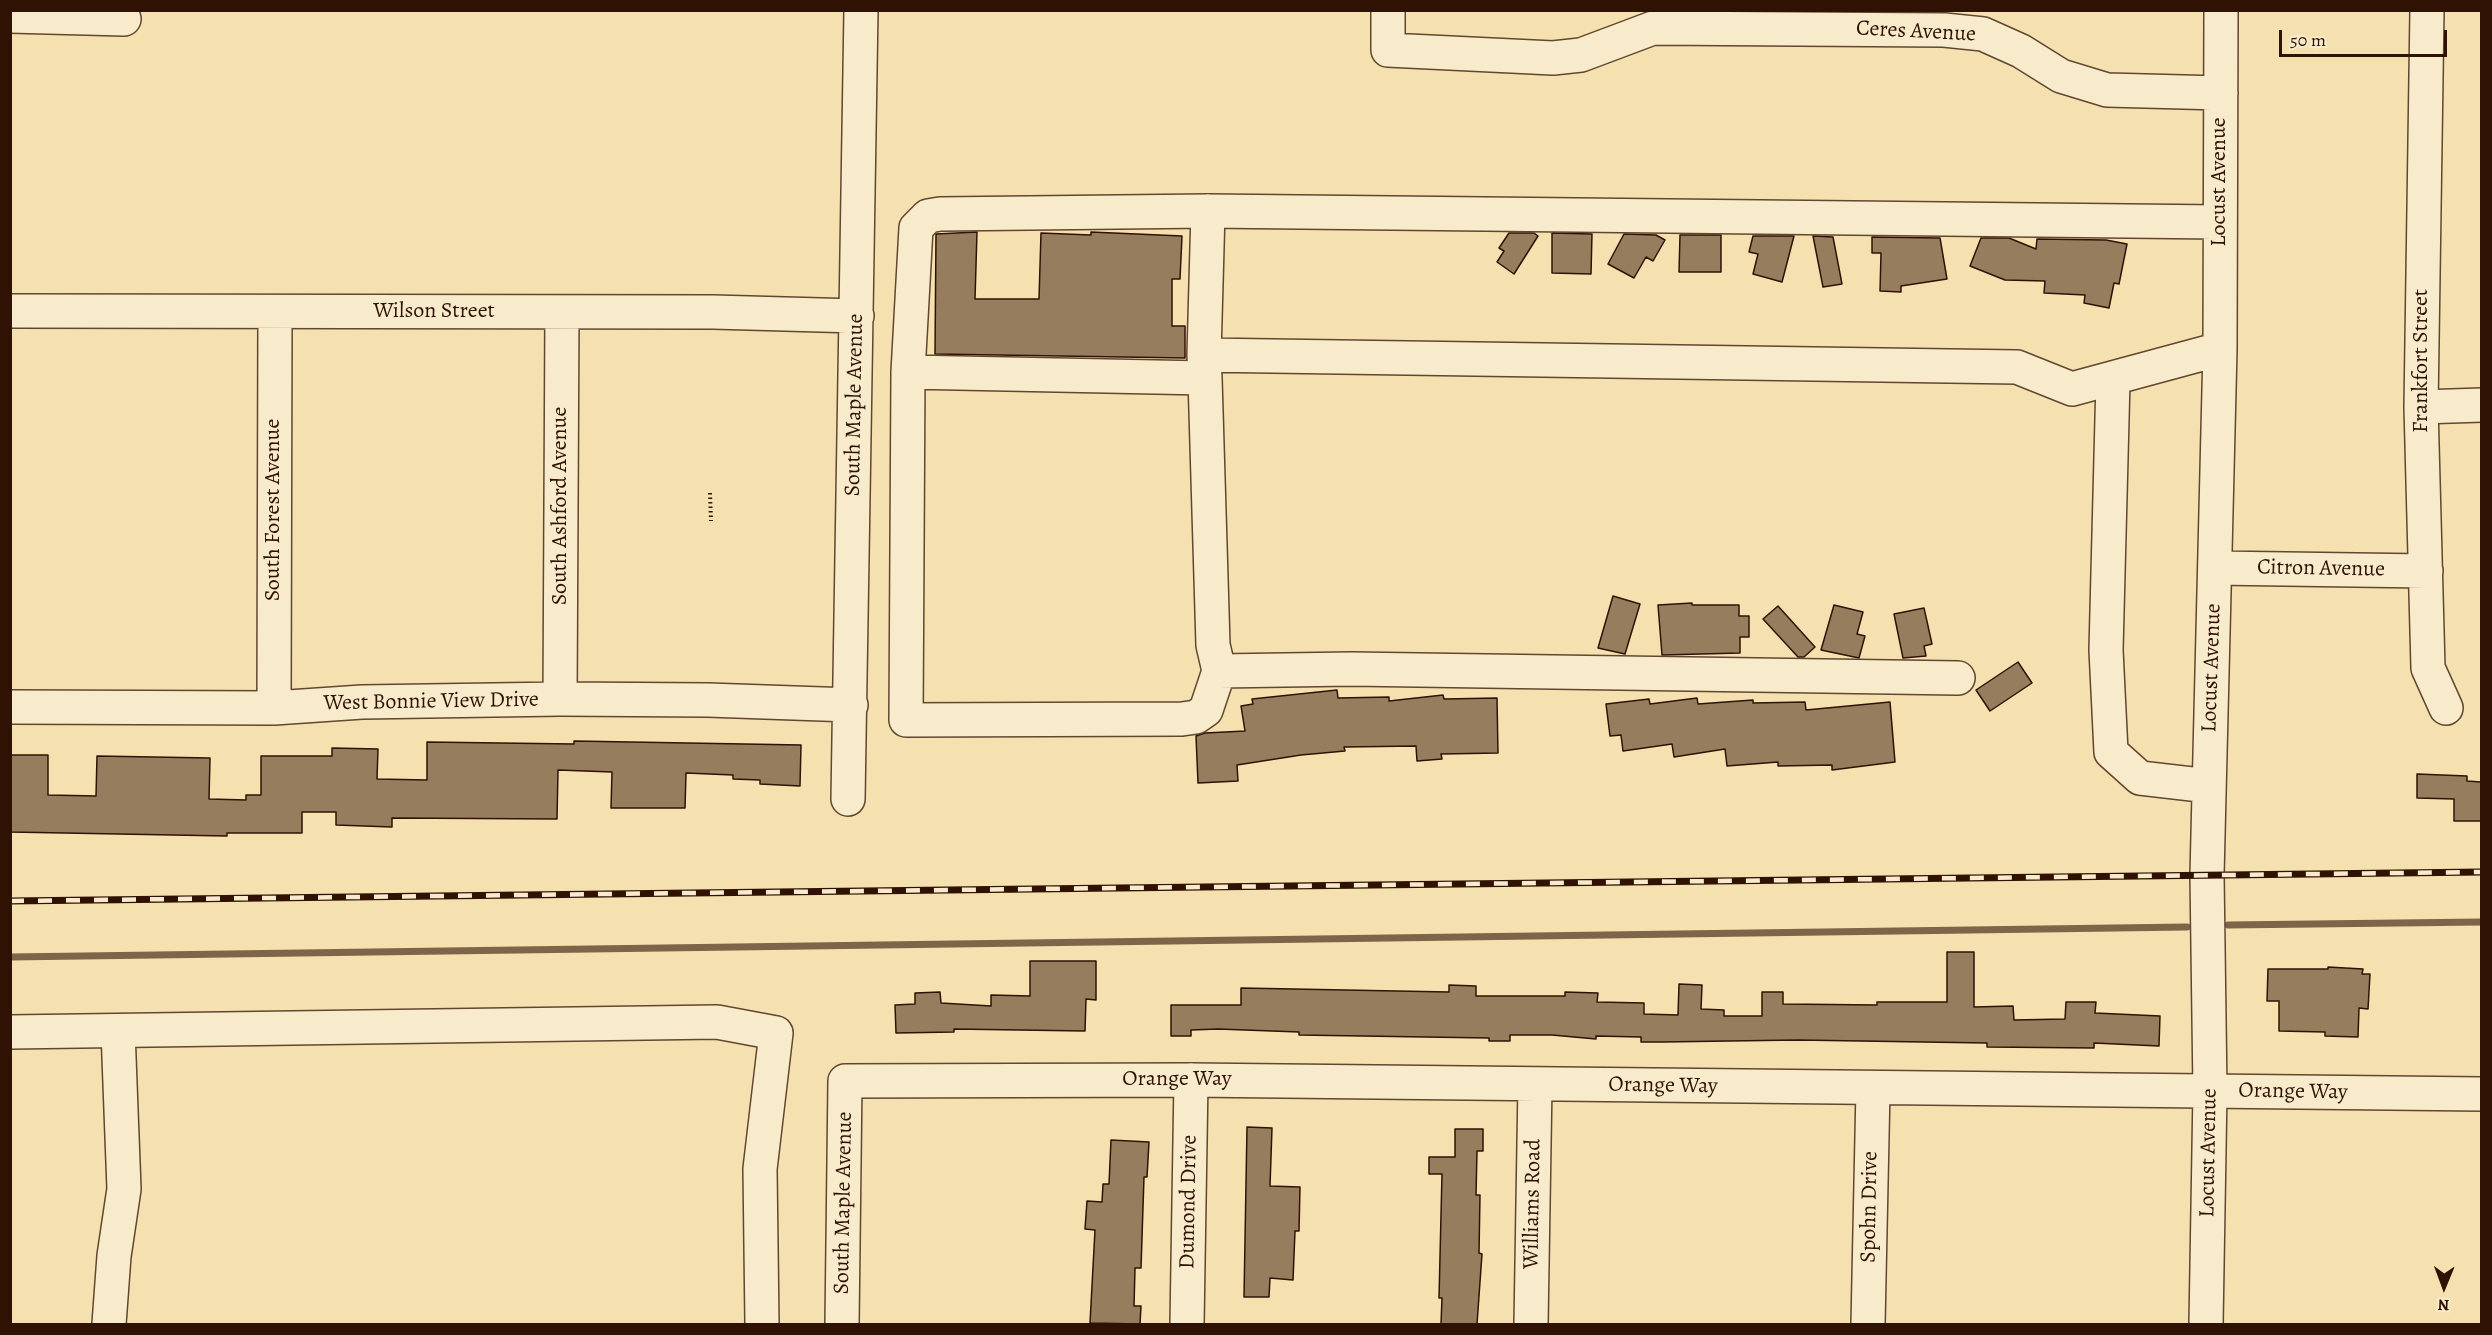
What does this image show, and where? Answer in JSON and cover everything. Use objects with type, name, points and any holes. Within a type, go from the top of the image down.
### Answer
[{"type":"street","name":"South Maple Avenue","points":[[848,800],[861,10]]},
{"type":"street","name":"Ceres Avenue","points":[[1388,10],[1388,50],[1553,58],[1581,55],[1653,28],[1944,30],[1983,34],[2021,51],[2061,75],[2107,90],[2221,93]]},
{"type":"street","name":"Locust Avenue","points":[[2206,1324],[2210,1091],[2207,885],[2220,349],[2221,10]]},
{"type":"street","name":"Frankfort Street","points":[[2427,10],[2421,407],[2427,668],[2446,708]]},
{"type":"street","points":[[10,16],[124,19]]},
{"type":"street","points":[[1208,211],[1204,367],[1213,645],[1220,671],[1206,710],[1196,717],[1182,719],[906,720],[908,372],[914,235],[916,228],[928,216],[1208,211],[2220,222]]},
{"type":"street","name":"Wilson Street","points":[[10,311],[713,312],[857,316]]},
{"type":"street","name":"South Forest Avenue","points":[[274,708],[275,312]]},
{"type":"street","name":"South Ashford Avenue","points":[[560,699],[562,312]]},
{"type":"street","points":[[908,372],[1204,367],[2017,367],[2072,389],[2113,380],[2220,349]]},
{"type":"street","points":[[2113,380],[2106,650],[2111,752],[2140,778],[2209,786]]},
{"type":"street","points":[[2421,407],[2481,405]]},
{"type":"street","name":"Citron Avenue","points":[[2215,568],[2426,571]]},
{"type":"street","points":[[1220,671],[1351,669],[1958,678]]},
{"type":"street","name":"West Bonnie View Drive","points":[[10,707],[274,708],[362,702],[560,699],[708,700],[851,705]]},
{"type":"street","points":[[10,1032],[717,1023],[776,1033],[760,1169],[762,1324]]},
{"type":"street","points":[[109,1324],[114,1256],[124,1189],[118,1031]]},
{"type":"street","name":"Orange Way","points":[[845,1081],[1191,1080],[2481,1094]]},
{"type":"street","name":"Dumond Drive","points":[[1187,1324],[1191,1080]]},
{"type":"street","name":"South Maple Avenue","points":[[842,1324],[845,1081]]},
{"type":"street","name":"Williams Road","points":[[1531,1324],[1535,1084]]},
{"type":"street","name":"Spohn Drive","points":[[1868,1324],[1873,1089]]},
{"type":"path","points":[[710,493],[711,520]]},
{"type":"building","points":[[977,232],[975,299],[1039,299],[1041,233],[1091,235],[1091,232],[1182,236],[1180,279],[1172,279],[1172,326],[1185,326],[1185,358],[935,354],[936,234]]},
{"type":"building","points":[[1509,233],[1534,233],[1538,236],[1514,274],[1497,262],[1504,251],[1499,248]]},
{"type":"building","points":[[1552,233],[1592,234],[1591,274],[1552,273]]},
{"type":"building","points":[[1624,234],[1656,235],[1665,240],[1653,261],[1646,257],[1634,278],[1608,264]]},
{"type":"building","points":[[1680,235],[1721,235],[1721,272],[1679,272]]},
{"type":"building","points":[[1753,236],[1794,236],[1782,282],[1753,274],[1758,254],[1749,252]]},
{"type":"building","points":[[1813,236],[1833,237],[1842,284],[1823,287]]},
{"type":"building","points":[[1872,237],[1940,238],[1947,279],[1901,286],[1901,292],[1880,291],[1881,253],[1872,253]]},
{"type":"building","points":[[1981,238],[2009,238],[2036,249],[2037,239],[2106,240],[2127,244],[2119,284],[2114,283],[2109,308],[2084,303],[2085,295],[2044,293],[2045,281],[2005,280],[1970,266]]},
{"type":"building","points":[[1613,596],[1640,604],[1625,654],[1598,648]]},
{"type":"building","points":[[1692,603],[1692,605],[1739,605],[1739,616],[1749,616],[1749,637],[1740,637],[1740,653],[1662,655],[1658,605]]},
{"type":"building","points":[[1834,605],[1863,612],[1857,634],[1865,636],[1859,658],[1821,650]]},
{"type":"building","points":[[1778,606],[1815,647],[1804,657],[1798,657],[1763,619]]},
{"type":"building","points":[[1924,608],[1932,644],[1924,646],[1926,656],[1903,658],[1894,614]]},
{"type":"building","points":[[2018,662],[2032,683],[1990,711],[1976,690]]},
{"type":"building","points":[[1337,690],[1338,698],[1389,697],[1389,701],[1443,695],[1444,699],[1497,698],[1498,753],[1441,754],[1442,759],[1417,761],[1416,746],[1344,747],[1345,751],[1237,765],[1238,781],[1198,783],[1196,736],[1205,733],[1245,731],[1241,706],[1253,704],[1252,699]]},
{"type":"building","points":[[1697,698],[1698,704],[1753,700],[1753,703],[1805,702],[1806,710],[1890,702],[1895,762],[1832,770],[1832,765],[1778,766],[1778,762],[1727,766],[1725,749],[1674,757],[1672,744],[1623,751],[1621,735],[1610,736],[1606,704],[1649,699],[1650,704]]},
{"type":"building","points":[[574,741],[801,745],[800,786],[760,784],[760,780],[733,779],[733,775],[686,773],[685,808],[611,808],[612,772],[558,770],[557,819],[392,818],[392,827],[336,825],[336,812],[302,812],[302,833],[227,833],[227,836],[10,832],[10,755],[48,755],[48,795],[96,796],[97,756],[210,758],[209,799],[246,800],[246,795],[261,795],[261,756],[332,756],[332,748],[378,749],[377,779],[427,780],[427,742],[574,744]]},
{"type":"building","points":[[2417,774],[2467,776],[2467,781],[2481,782],[2481,821],[2454,821],[2454,799],[2417,798]]},
{"type":"building","points":[[1947,952],[1974,952],[1974,1007],[2013,1006],[2014,1020],[2065,1019],[2066,1002],[2096,1002],[2095,1013],[2160,1016],[2159,1046],[2094,1043],[2094,1048],[1987,1047],[1987,1043],[1798,1040],[1641,1042],[1641,1037],[1596,1036],[1596,1039],[1552,1035],[1510,1035],[1510,1041],[1489,1041],[1489,1038],[1299,1035],[1299,1032],[1218,1029],[1191,1030],[1191,1036],[1171,1036],[1171,1005],[1241,1005],[1241,988],[1449,992],[1449,985],[1476,986],[1476,996],[1565,996],[1565,992],[1598,993],[1597,1002],[1644,1003],[1644,1014],[1678,1015],[1679,984],[1702,985],[1701,1009],[1724,1010],[1724,1016],[1762,1016],[1762,992],[1783,992],[1783,1004],[1877,1005],[1877,1002],[1947,1002]]},
{"type":"building","points":[[1030,961],[1096,961],[1096,1000],[1086,999],[1085,1031],[954,1029],[954,1032],[896,1033],[895,1005],[915,1004],[915,993],[940,992],[941,1003],[991,1006],[991,995],[1030,996]]},
{"type":"building","points":[[2328,967],[2363,969],[2362,974],[2370,974],[2368,1009],[2359,1008],[2358,1037],[2325,1036],[2325,1032],[2279,1031],[2279,1001],[2267,1001],[2268,969],[2328,969]]},
{"type":"building","points":[[1247,1127],[1272,1128],[1270,1186],[1300,1187],[1299,1231],[1295,1231],[1293,1280],[1270,1278],[1269,1297],[1244,1297]]},
{"type":"building","points":[[1455,1129],[1483,1129],[1483,1151],[1477,1151],[1476,1195],[1480,1195],[1479,1253],[1482,1254],[1477,1324],[1441,1324],[1442,1298],[1439,1298],[1442,1174],[1429,1174],[1429,1157],[1455,1157]]},
{"type":"building","points":[[1111,1140],[1149,1142],[1147,1177],[1144,1177],[1141,1268],[1135,1268],[1134,1306],[1141,1306],[1140,1324],[1090,1323],[1095,1230],[1085,1229],[1087,1201],[1102,1202],[1103,1184],[1109,1184]]},
{"type":"waterway","points":[[2228,925],[2482,922]]},
{"type":"waterway","points":[[10,957],[2187,927]]},
{"type":"railway","points":[[10,901],[2482,872]]}]
